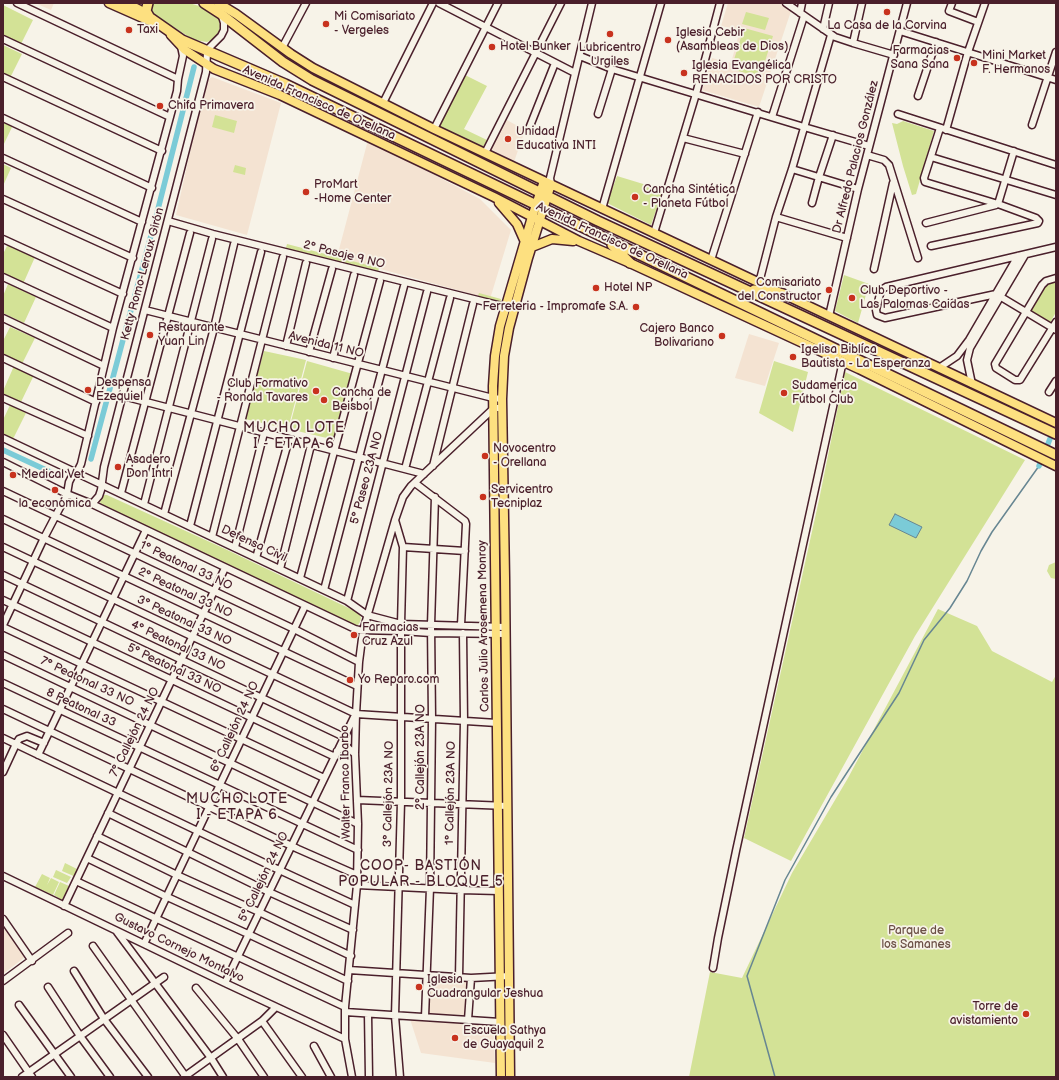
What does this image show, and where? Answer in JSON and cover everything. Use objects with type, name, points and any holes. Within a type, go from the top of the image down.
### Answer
[{"type":"highway","name":"Avenida Francisco de Orellana","points":[[125,3],[139,10],[182,40],[285,84],[1054,455]]},
{"type":"highway","points":[[148,3],[146,8],[147,14],[159,25]]},
{"type":"highway","name":"Avenida Francisco de Orellana","points":[[204,3],[221,14],[283,62],[312,80],[544,194],[1056,434]]},
{"type":"highway","points":[[604,238],[630,263]]},
{"type":"highway","points":[[742,288],[783,294]]},
{"type":"main road","name":"Avenida Francisco de Orellana","points":[[109,3],[159,25],[181,46],[207,65],[219,71],[280,95],[494,197],[579,241],[843,361],[1052,464]]},
{"type":"main road","name":"Avenida Francisco de Orellana","points":[[220,3],[312,68],[434,129],[548,181],[602,209],[1056,423]]},
{"type":"main road","name":"Carlos Julio Arosemena Monroy","points":[[501,1077],[496,631],[498,398],[495,356],[500,326],[510,308],[548,181]]},
{"type":"main road","points":[[494,197],[520,229],[528,244],[552,239],[579,241]]},
{"type":"main road","name":"Carlos Julio Arosemena Monroy","points":[[498,408],[505,631],[510,1077]]},
{"type":"street","points":[[17,3],[178,79]]},
{"type":"street","points":[[208,50],[218,40],[224,30],[220,3]]},
{"type":"street","points":[[282,48],[306,3]]},
{"type":"street","points":[[383,103],[433,3]]},
{"type":"street","points":[[439,3],[486,26],[574,73]]},
{"type":"street","points":[[434,129],[498,3]]},
{"type":"street","points":[[485,153],[562,3]]},
{"type":"street","points":[[548,181],[592,3]]},
{"type":"street","points":[[602,209],[641,78],[661,3]]},
{"type":"street","points":[[654,233],[696,94],[720,3]]},
{"type":"street","points":[[786,3],[831,35],[853,43],[894,54]]},
{"type":"street","points":[[772,117],[802,15],[802,3]]},
{"type":"street","points":[[823,29],[829,3]]},
{"type":"street","points":[[853,43],[862,3]]},
{"type":"street","name":"Dr Alfredo Palacios González","points":[[829,316],[858,189],[907,3]]},
{"type":"street","points":[[952,3],[949,11],[978,22]]},
{"type":"street","points":[[931,246],[1038,223],[1039,221],[1036,218],[998,204],[925,182],[924,180],[931,157],[943,129],[985,3]]},
{"type":"street","points":[[900,31],[1056,80]]},
{"type":"street","points":[[760,283],[776,217],[792,169],[831,35]]},
{"type":"street","points":[[3,39],[170,117]]},
{"type":"street","points":[[918,96],[936,42]]},
{"type":"street","name":"Ketty Romo-Leroux Girón","points":[[3,626],[44,538],[67,494],[69,482],[81,464],[113,328],[177,91],[183,56],[181,46]]},
{"type":"street","name":"Ketty Romo-Leroux Girón","points":[[92,504],[99,496],[102,484],[102,472],[123,396],[206,72],[208,50]]},
{"type":"street","points":[[1032,125],[1056,52]]},
{"type":"street","points":[[580,56],[641,78],[870,146]]},
{"type":"street","points":[[530,126],[555,63]]},
{"type":"street","points":[[598,114],[612,68]]},
{"type":"street","points":[[3,77],[162,151]]},
{"type":"street","points":[[711,260],[758,112]]},
{"type":"street","points":[[898,114],[1056,165]]},
{"type":"street","points":[[3,118],[152,188]]},
{"type":"street","points":[[812,203],[833,135]]},
{"type":"street","points":[[683,138],[745,154]]},
{"type":"street","points":[[998,204],[1014,151]]},
{"type":"street","points":[[867,155],[886,161],[889,165],[918,258]]},
{"type":"street","points":[[931,157],[1056,195]]},
{"type":"street","points":[[3,158],[142,222]]},
{"type":"street","points":[[792,169],[858,189]]},
{"type":"street","points":[[874,269],[894,182]]},
{"type":"street","points":[[3,199],[133,258]]},
{"type":"street","points":[[926,223],[998,204]]},
{"type":"street","points":[[776,217],[847,238]]},
{"type":"street","name":"2° Pasaje 9 NO","points":[[168,221],[213,234],[510,308]]},
{"type":"street","points":[[121,493],[190,233]]},
{"type":"street","points":[[3,239],[123,294]]},
{"type":"street","points":[[144,504],[212,239]]},
{"type":"street","points":[[164,514],[214,328],[234,244]]},
{"type":"street","points":[[1054,329],[999,295],[885,318],[880,317],[876,312],[876,306],[881,290],[886,286],[1056,247]]},
{"type":"street","points":[[190,526],[261,252]]},
{"type":"street","points":[[972,384],[968,362],[968,352],[1022,256]]},
{"type":"street","points":[[212,537],[283,257]]},
{"type":"street","points":[[286,346],[306,263]]},
{"type":"street","points":[[309,352],[332,269]]},
{"type":"street","points":[[333,358],[354,275]]},
{"type":"street","points":[[3,277],[113,328]]},
{"type":"street","points":[[1056,278],[1044,282],[995,364],[997,370],[1015,380],[1020,380],[1054,329],[1056,322]]},
{"type":"street","points":[[300,578],[380,281]]},
{"type":"street","points":[[324,590],[404,286]]},
{"type":"street","name":"5° Paseo 23A NO","points":[[347,601],[427,292]]},
{"type":"street","points":[[939,368],[958,354],[999,295]]},
{"type":"street","points":[[405,469],[450,298]]},
{"type":"street","points":[[433,466],[473,304]]},
{"type":"street","name":"Avenida 11 NO","points":[[145,310],[452,388],[498,398]]},
{"type":"street","points":[[3,318],[104,366]]},
{"type":"street","points":[[3,358],[96,402]]},
{"type":"street","points":[[713,968],[736,851],[843,361]]},
{"type":"street","points":[[1049,392],[1056,381]]},
{"type":"street","points":[[123,396],[424,474]]},
{"type":"street","points":[[3,398],[88,436]]},
{"type":"street","name":"Walter Franco Ibarbo","points":[[352,1077],[345,1038],[345,1009],[357,885],[358,824],[355,754],[357,686],[363,631],[403,497],[424,474],[498,408]]},
{"type":"street","points":[[235,547],[264,433]]},
{"type":"street","name":"Defensa Civil","points":[[3,438],[300,578],[347,601],[367,615],[401,624],[460,625],[496,631]]},
{"type":"street","points":[[256,558],[289,439]]},
{"type":"street","points":[[280,569],[311,445]]},
{"type":"street","name":"Defensa Civil","points":[[3,462],[67,494],[92,504],[355,629],[363,631],[431,633],[505,631]]},
{"type":"street","points":[[415,483],[463,518],[466,524],[460,625]]},
{"type":"street","name":"1° Peatonal 33 NO","points":[[3,491],[294,629],[359,662]]},
{"type":"street","name":"2° Callejón 23A NO","points":[[425,1017],[432,803],[431,625],[435,497]]},
{"type":"street","name":"2° Peatonal 33 NO","points":[[3,519],[357,686]]},
{"type":"street","points":[[395,520],[402,547],[401,624]]},
{"type":"street","points":[[38,755],[146,530]]},
{"type":"street","name":"3° Peatonal 33 NO","points":[[3,547],[356,714]]},
{"type":"street","points":[[402,547],[465,551]]},
{"type":"street","name":"7° Callejón 24 NO","points":[[64,906],[225,568]]},
{"type":"street","name":"4° Peatonal 33 NO","points":[[3,575],[344,737]]},
{"type":"street","name":"5° Peatonal 33 NO","points":[[3,600],[252,718],[336,754],[341,748],[347,747],[355,754]]},
{"type":"street","name":"6° Callejón 24 NO","points":[[144,944],[305,606]]},
{"type":"street","points":[[3,626],[324,778]]},
{"type":"street","name":"3° Callejón 23A NO","points":[[400,1077],[395,1016],[401,802],[401,631]]},
{"type":"street","name":"1° Callejón 23A NO","points":[[459,977],[464,721],[463,633]]},
{"type":"street","name":"7° Peatonal 33 NO","points":[[3,655],[358,824]]},
{"type":"street","name":"8 Peatonal 33","points":[[3,683],[358,850]]},
{"type":"street","points":[[3,708],[291,846],[357,875]]},
{"type":"street","points":[[356,714],[497,723]]},
{"type":"street","name":"5° Callejón 24 NO","points":[[224,983],[356,714]]},
{"type":"street","points":[[3,772],[5,764],[19,739],[27,736],[44,743]]},
{"type":"street","points":[[3,738],[356,905]]},
{"type":"street","points":[[357,800],[507,806]]},
{"type":"street","points":[[108,813],[269,892],[353,930]]},
{"type":"street","points":[[97,836],[351,956]]},
{"type":"street","points":[[87,858],[166,897],[348,981]]},
{"type":"street","name":"Gustavo Cornejo Montalvo","points":[[3,876],[224,983],[345,1038]]},
{"type":"street","points":[[76,881],[238,956],[345,1009],[368,1014],[500,1022]]},
{"type":"street","points":[[357,885],[499,891]]},
{"type":"street","points":[[3,919],[32,961]]},
{"type":"street","points":[[116,931],[156,982],[223,1077]]},
{"type":"street","points":[[3,981],[68,933]]},
{"type":"street","points":[[93,946],[185,1077],[262,1021],[276,1007]]},
{"type":"street","points":[[349,970],[471,978],[509,976]]},
{"type":"street","points":[[74,971],[104,1019],[148,1077]]},
{"type":"street","points":[[22,1077],[30,1074],[54,1054],[164,977]]},
{"type":"street","points":[[468,1020],[471,978]]},
{"type":"street","points":[[48,987],[80,1036],[110,1077]]},
{"type":"street","points":[[196,988],[238,1039],[264,1077]]},
{"type":"street","points":[[20,1005],[71,1077]]},
{"type":"street","points":[[368,1014],[369,1077]]},
{"type":"street","points":[[262,1021],[302,1077]]},
{"type":"street","points":[[3,1035],[30,1074]]},
{"type":"street","points":[[314,1046],[331,1077]]},
{"type":"shaded area","points":[[35,3],[54,3],[51,10]]},
{"type":"shaded area","points":[[728,3],[780,3],[791,11],[759,107],[702,90],[712,58],[731,63],[740,30],[721,26]]},
{"type":"shaded area","points":[[212,77],[281,103],[247,235],[176,215],[205,86]]},
{"type":"shaded area","name":"Unidad Educativa INTI","points":[[505,119],[525,130],[514,162],[489,148]]},
{"type":"shaded area","points":[[368,140],[480,199],[511,230],[490,299],[337,257]]},
{"type":"shaded area","points":[[749,334],[779,343],[765,386],[735,378]]},
{"type":"shaded area","points":[[5,924],[25,957],[3,974],[3,925]]},
{"type":"shaded area","points":[[431,980],[468,980],[466,1015],[428,1014]]},
{"type":"shaded area","name":"Escuela Sathya de Guayaquil 2","points":[[410,1019],[493,1024],[495,1063],[421,1053]]},
{"type":"green space","points":[[152,3],[189,3],[206,8],[219,19],[219,33],[214,39],[207,42],[194,40],[154,15],[151,11]]},
{"type":"green space","points":[[3,5],[33,20],[20,46],[3,38]]},
{"type":"green space","points":[[746,12],[769,18],[765,30],[742,24]]},
{"type":"green space","points":[[744,28],[773,36],[760,77],[731,69]]},
{"type":"green space","points":[[3,45],[22,54],[10,78],[3,74]]},
{"type":"green space","points":[[465,75],[487,86],[464,129],[487,140],[483,147],[439,126]]},
{"type":"green space","points":[[215,115],[237,121],[234,133],[212,127]]},
{"type":"green space","points":[[3,121],[13,125],[3,146]]},
{"type":"green space","points":[[903,121],[934,131],[916,194],[912,195],[892,123],[897,124]]},
{"type":"green space","points":[[3,164],[11,168],[3,186]]},
{"type":"green space","points":[[235,165],[246,168],[245,175],[233,172]]},
{"type":"green space","name":"Cancha Sintética - Planeta Fútbol","points":[[617,176],[663,190],[651,225],[607,203]]},
{"type":"green space","points":[[8,244],[35,257],[23,284],[3,274],[3,254]]},
{"type":"green space","points":[[287,244],[379,268],[378,272],[286,248]]},
{"type":"green space","name":"Club Deportivo - Las Palomas Caidas","points":[[844,275],[869,284],[858,323],[835,311]]},
{"type":"green space","points":[[1056,281],[1056,312],[1049,325],[1028,313],[1043,284]]},
{"type":"green space","points":[[8,284],[36,297],[24,323],[3,313],[3,296]]},
{"type":"green space","points":[[479,293],[501,299],[501,302],[478,296]]},
{"type":"green space","points":[[10,327],[35,338],[22,364],[3,355],[3,341]]},
{"type":"green space","points":[[264,351],[306,360],[288,429],[245,419]]},
{"type":"green space","points":[[307,361],[353,374],[335,440],[289,429]]},
{"type":"green space","name":"Sudamerica Fútbol Club","points":[[774,361],[808,372],[793,432],[759,413]]},
{"type":"green space","points":[[14,366],[34,375],[21,402],[3,394]]},
{"type":"green space","points":[[845,372],[1025,460],[915,636],[791,861],[744,838],[819,500]]},
{"type":"green space","points":[[10,405],[26,413],[13,439],[3,434],[3,420]]},
{"type":"green space","points":[[104,495],[107,495],[223,548],[359,613],[361,618],[360,622],[358,625],[353,626],[102,507],[100,502]]},
{"type":"green space","points":[[1056,562],[1056,579],[1051,578],[1047,571],[1049,565]]},
{"type":"green space","name":"Parque de los Samanes","points":[[938,609],[977,626],[992,651],[1052,682],[1056,675],[1056,1077],[689,1077],[710,972],[742,978],[792,873],[848,778]]},
{"type":"green space","points":[[65,863],[79,870],[76,877],[62,871]]},
{"type":"green space","points":[[56,870],[71,877],[67,883],[53,877]]},
{"type":"green space","points":[[42,874],[50,878],[47,885],[51,878],[59,882],[53,895],[35,887]]},
{"type":"green space","points":[[60,882],[69,886],[62,900],[54,895]]},
{"type":"water","points":[[895,514],[922,527],[916,538],[889,525]]},
{"type":"waterway","points":[[91,459],[156,217],[194,67]]},
{"type":"waterway","points":[[1039,466],[1056,424]]},
{"type":"waterway","points":[[3,450],[59,476]]},
{"type":"waterway","points":[[775,1077],[747,976],[785,880],[831,797],[899,693],[924,640],[950,608],[967,581],[992,532],[1039,466]]},
{"type":"place","name":"La Casa de la Corvina","points":[[887,12]]},
{"type":"place","name":"Mi Comisariato - Vergeles","points":[[326,24]]},
{"type":"place","name":"Taxi","points":[[129,30]]},
{"type":"place","name":"Lubricentro Urgiles","points":[[610,34]]},
{"type":"place","name":"Iglesia Cebir (Asambleas de Dios)","points":[[668,40]]},
{"type":"place","name":"Hotel Bunker","points":[[492,47]]},
{"type":"place","name":"Farmacias Sana Sana","points":[[957,58]]},
{"type":"place","name":"Mini Market F. Hermanos","points":[[974,63]]},
{"type":"place","name":"Iglesia Evangélica RENACIDOS POR CRISTO","points":[[684,73]]},
{"type":"place","name":"Chifa Primavera","points":[[160,106]]},
{"type":"place","name":"Unidad Educativa INTI","points":[[508,139]]},
{"type":"place","name":"ProMart -Home Center","points":[[306,192]]},
{"type":"place","name":"Cancha Sintética - Planeta Fútbol","points":[[635,197]]},
{"type":"place","name":"Hotel NP","points":[[596,288]]},
{"type":"place","name":"Comisariato del Constructor","points":[[829,290]]},
{"type":"place","name":"Club Deportivo - Las Palomas Caidas","points":[[852,298]]},
{"type":"place","name":"Ferreteria - Impromafe S.A.","points":[[636,307]]},
{"type":"place","name":"Restaurante Yuan Lin","points":[[150,335]]},
{"type":"place","name":"Cajero Banco Bolivariano","points":[[722,336]]},
{"type":"place","name":"Igelisa Biblíca Bautista - La Esperanza","points":[[793,357]]},
{"type":"place","name":"Despensa Ezequiel","points":[[88,390]]},
{"type":"place","name":"Club Formativo - Ronald Tavares","points":[[316,391]]},
{"type":"place","name":"Sudamerica Fútbol Club","points":[[784,393]]},
{"type":"place","name":"Cancha de Beisbol","points":[[324,400]]},
{"type":"place","name":"Novocentro - Orellana","points":[[485,456]]},
{"type":"place","name":"Asadero Don Intri","points":[[118,467]]},
{"type":"place","name":"Medical Vet","points":[[13,475]]},
{"type":"place","name":"la económica","points":[[55,490]]},
{"type":"place","name":"Servicentro Tecniplaz","points":[[483,497]]},
{"type":"place","name":"Farmacias Cruz Azul","points":[[354,635]]},
{"type":"place","name":"Yo Reparo.com","points":[[350,680]]},
{"type":"place","name":"Iglesia Cuadrangular Jeshua","points":[[419,987]]},
{"type":"place","name":"Torre de avistamiento","points":[[1026,1014]]},
{"type":"place","name":"Escuela Sathya de Guayaquil 2","points":[[455,1038]]},
{"type":"district","name":"MUCHO LOTE I - ETAPA 6","points":[[294,436]]},
{"type":"district","name":"MUCHO LOTE I - ETAPA 6","points":[[237,808]]},
{"type":"district","name":"COOP- BASTIÓN POPULAR - BLOQUE 5","points":[[421,874]]}]
